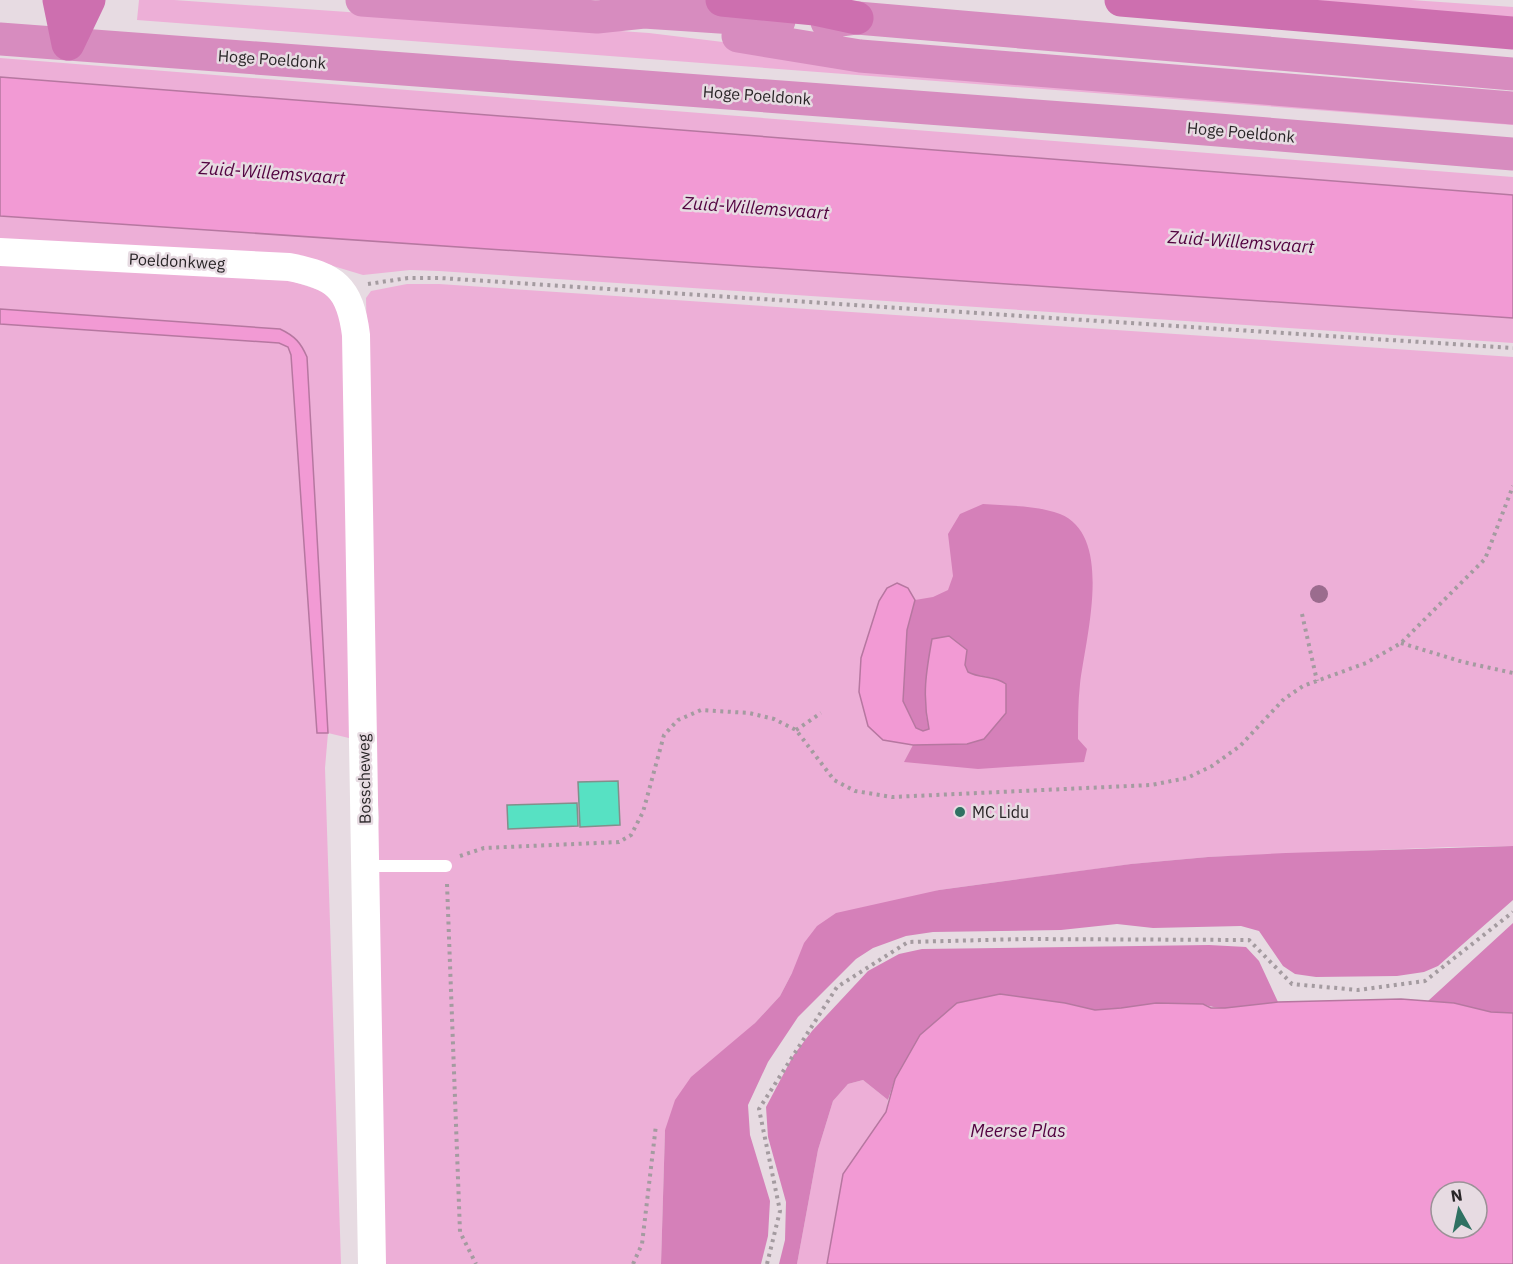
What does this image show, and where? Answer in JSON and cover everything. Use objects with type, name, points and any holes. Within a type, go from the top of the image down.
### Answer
[{"type":"highway","points":[[59,0],[68,44]]},
{"type":"highway","points":[[68,44],[89,0]]},
{"type":"highway","points":[[362,0],[597,17],[642,26],[735,36],[860,56],[1513,108]]},
{"type":"highway","points":[[722,0],[815,9],[857,18],[1513,74]]},
{"type":"highway","points":[[1120,0],[1513,33]]},
{"type":"highway","points":[[597,17],[644,12],[817,24],[857,18]]},
{"type":"highway","name":"Hoge Poeldonk","points":[[0,39],[1144,123],[1513,154]]},
{"type":"street","name":"Poeldonkweg","points":[[0,252],[289,267],[312,272],[330,280],[346,296]]},
{"type":"street","name":"Bosscheweg","points":[[346,296],[353,313],[356,335],[372,1264]]},
{"type":"lane","points":[[365,866],[446,866]]},
{"type":"path","points":[[346,296],[370,282],[408,278],[440,278],[1513,348]]},
{"type":"path","points":[[476,1264],[460,1232],[446,866],[457,857],[484,848],[619,842],[631,835],[643,812],[664,735],[678,720],[701,710],[749,713],[774,719],[796,730],[834,780],[855,791],[892,797],[1150,785],[1187,778],[1212,766],[1240,746],[1284,699],[1303,686],[1366,663],[1401,643],[1485,560],[1513,486]]},
{"type":"path","points":[[1302,614],[1317,681]]},
{"type":"path","points":[[1401,643],[1463,662],[1513,673]]},
{"type":"path","points":[[796,730],[820,713]]},
{"type":"path","points":[[767,1264],[780,1211],[759,1109],[837,987],[908,942],[1024,939],[1249,940],[1292,984],[1358,990],[1425,981],[1513,912]]},
{"type":"path","points":[[633,1264],[642,1244],[656,1125]]},
{"type":"shaded area","points":[[139,0],[174,0],[649,33],[731,43],[1513,117],[1513,125],[137,20]]},
{"type":"shaded area","points":[[1237,0],[1411,0],[1513,7],[1513,22]]},
{"type":"shaded area","points":[[0,58],[1513,177],[1513,195],[0,77]]},
{"type":"shaded area","points":[[0,216],[1513,318],[1513,343],[439,271],[410,270],[363,275],[310,259],[0,240]]},
{"type":"shaded area","points":[[0,264],[282,278],[322,291],[334,303],[346,335],[353,739],[328,733],[325,768],[341,1264],[0,1264],[0,324],[279,343],[288,347],[291,355],[328,732],[307,357],[300,344],[290,334],[280,329],[0,309]]},
{"type":"shaded area","name":"MC Lidu","points":[[407,284],[439,284],[1513,357],[1513,846],[1208,857],[1132,864],[939,890],[927,894],[792,973],[780,996],[665,1130],[661,1264],[383,1264],[376,842],[379,818],[376,779],[366,298],[371,291]]},
{"type":"shaded area","points":[[983,504],[1031,507],[1060,514],[1077,526],[1087,544],[1092,566],[1092,591],[1078,718],[1078,739],[1087,749],[1084,762],[978,769],[904,762],[913,745],[967,744],[1006,684],[997,679],[968,672],[965,665],[966,650],[926,714],[929,729],[923,731],[916,728],[903,701],[907,630],[915,600],[933,597],[948,590],[953,576],[948,534],[960,514]]},
{"type":"shaded area","points":[[1513,846],[1513,900],[1438,966],[1424,972],[1397,976],[1316,977],[1295,974],[1283,966],[1259,931],[1241,926],[1153,928],[1117,924],[1061,930],[933,932],[906,936],[873,948],[856,959],[798,1017],[768,1062],[748,1105],[750,1135],[770,1201],[768,1236],[761,1264],[661,1264],[665,1130],[675,1100],[691,1077],[755,1023],[780,996],[804,943],[817,926],[836,913],[939,890],[1131,864],[1286,853]]},
{"type":"shaded area","points":[[1513,923],[1513,1013],[1491,1012],[1454,1003],[1428,1001]]},
{"type":"shaded area","points":[[1209,945],[1246,947],[1259,961],[1278,1002],[1230,1008],[1203,1004],[1095,1010],[1065,1003],[895,1079],[888,1100],[863,1080],[848,1084],[833,1101],[818,1150],[797,1264],[779,1264],[785,1240],[786,1202],[768,1137],[766,1107],[793,1056],[812,1031],[868,971],[899,954],[922,949]]},
{"type":"shaded area","points":[[863,1080],[888,1100],[886,1112],[843,1174],[827,1264],[797,1264],[818,1150],[833,1101],[848,1084]]},
{"type":"water","name":"Zuid-Willemsvaart","points":[[0,77],[1513,195],[1513,318],[0,216]]},
{"type":"water","points":[[0,309],[280,329],[294,337],[300,344],[307,357],[328,733],[317,733],[291,355],[288,347],[279,343],[0,324]]},
{"type":"water","points":[[897,583],[908,588],[915,600],[907,630],[903,701],[916,728],[923,731],[929,729],[926,684],[932,639],[949,636],[967,650],[965,665],[968,672],[997,679],[1006,684],[1006,713],[984,739],[967,744],[913,745],[883,740],[868,726],[859,692],[861,658],[879,601],[887,588]]},
{"type":"water","name":"Meerse Plas","points":[[1000,994],[1065,1003],[1095,1010],[1156,1003],[1203,1004],[1211,1008],[1225,1008],[1278,1002],[1401,999],[1454,1003],[1491,1012],[1513,1013],[1513,1264],[827,1264],[843,1174],[886,1112],[895,1079],[920,1035],[957,1003]]},
{"type":"building","points":[[618,781],[620,825],[580,827],[578,782]]},
{"type":"building","points":[[577,803],[578,826],[508,829],[507,805]]},
{"type":"place","name":"MC Lidu","points":[[960,812]]}]
